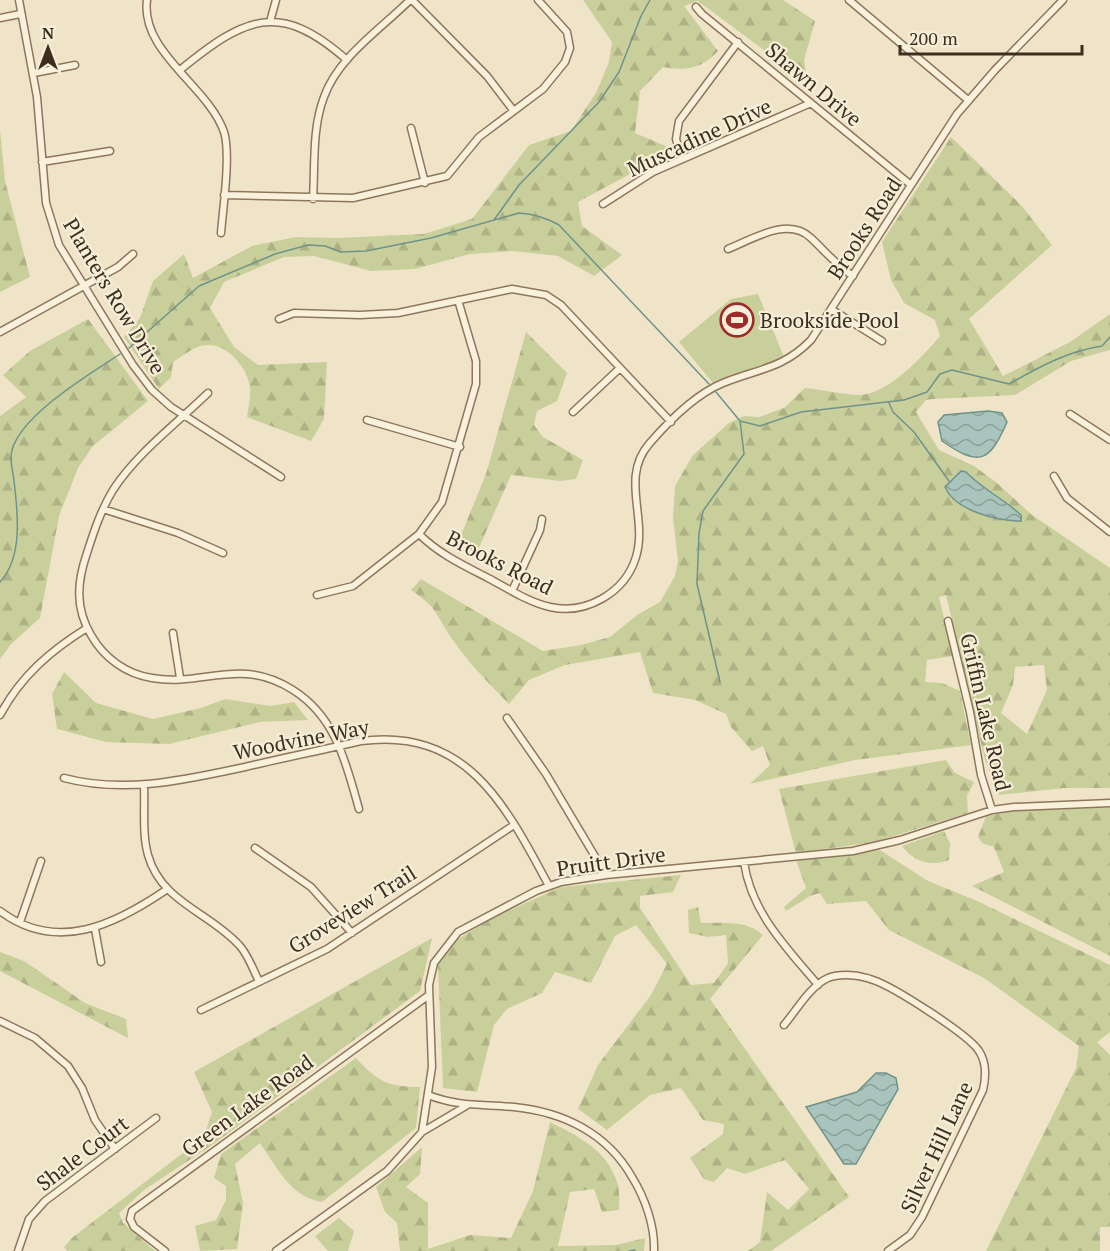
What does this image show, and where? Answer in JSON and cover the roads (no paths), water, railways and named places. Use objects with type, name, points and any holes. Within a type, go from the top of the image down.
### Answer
[{"type":"street","name":"Planters Row Drive","points":[[19,0],[20,14],[34,73],[46,203],[51,228],[84,286],[142,378],[164,401],[184,416],[281,477]]},
{"type":"street","points":[[147,0],[147,14],[153,34],[224,131],[226,149],[221,233]]},
{"type":"street","points":[[271,18],[276,0]]},
{"type":"street","points":[[313,199],[321,107],[331,81],[347,60],[411,0],[487,76],[513,110]]},
{"type":"street","points":[[224,195],[313,199],[352,198],[425,183],[451,173],[479,137],[549,82],[565,62],[570,48],[565,28],[538,0]]},
{"type":"street","points":[[849,0],[968,100]]},
{"type":"street","name":"Brooks Road","points":[[419,534],[445,555],[512,591],[548,607],[569,609],[596,602],[620,585],[633,566],[638,550],[640,529],[635,489],[636,464],[647,446],[671,422],[716,386],[772,368],[791,358],[811,340],[968,100],[1060,1]]},
{"type":"street","name":"Shawn Drive","points":[[696,7],[911,185]]},
{"type":"street","points":[[0,18],[20,14]]},
{"type":"street","points":[[180,70],[231,30],[256,20],[271,18],[289,21],[313,30],[347,60]]},
{"type":"street","points":[[682,159],[676,139],[679,121],[738,42]]},
{"type":"street","points":[[34,73],[75,65]]},
{"type":"street","name":"Muscadine Drive","points":[[603,204],[639,179],[811,103]]},
{"type":"street","points":[[411,128],[425,183]]},
{"type":"street","points":[[42,162],[110,151]]},
{"type":"street","points":[[728,249],[776,230],[796,229],[809,236],[830,260],[853,276]]},
{"type":"street","points":[[0,332],[118,267],[133,254]]},
{"type":"street","points":[[279,319],[294,313],[386,314],[512,289],[526,290],[550,297],[561,305],[671,422]]},
{"type":"street","points":[[317,595],[353,586],[419,534],[442,502],[460,447],[474,395],[477,373],[458,300]]},
{"type":"street","points":[[831,309],[882,341]]},
{"type":"street","points":[[573,412],[620,368]]},
{"type":"street","points":[[208,393],[129,469],[103,509],[79,581],[80,606],[87,628],[100,650],[124,669],[152,678],[180,678],[238,672],[260,676],[282,684],[317,710],[334,732],[359,809]]},
{"type":"street","points":[[1070,414],[1110,440]]},
{"type":"street","points":[[367,420],[460,447]]},
{"type":"street","points":[[1054,476],[1067,498],[1110,532]]},
{"type":"street","points":[[103,509],[178,533],[224,553]]},
{"type":"street","points":[[512,591],[540,530],[542,519]]},
{"type":"street","name":"Griffin Lake Road","points":[[948,621],[970,712],[981,775],[992,810]]},
{"type":"street","points":[[0,715],[29,672],[60,645],[87,628]]},
{"type":"street","points":[[172,633],[180,678]]},
{"type":"street","points":[[507,718],[546,774],[606,875]]},
{"type":"street","name":"Woodvine Way","points":[[64,778],[91,785],[144,785],[193,778],[340,746],[390,739],[416,742],[441,750],[465,765],[486,783],[514,825],[549,886]]},
{"type":"street","points":[[144,785],[148,855],[156,874],[166,890],[218,926],[241,946],[259,981]]},
{"type":"street","name":"Pruitt Drive","points":[[428,1095],[432,1047],[429,976],[434,963],[455,936],[507,905],[549,886],[606,875],[744,862],[875,846],[992,810],[1047,804],[1110,802]]},
{"type":"street","name":"Groveview Trail","points":[[201,1010],[327,949],[514,825]]},
{"type":"street","points":[[255,848],[311,887],[352,933]]},
{"type":"street","points":[[20,922],[40,861]]},
{"type":"street","points":[[744,862],[747,882],[765,920],[818,985],[784,1025]]},
{"type":"street","points":[[0,911],[20,922],[57,932],[95,929],[119,919],[166,890]]},
{"type":"street","points":[[95,929],[101,962]]},
{"type":"street","name":"Silver Hill Lane","points":[[818,985],[828,978],[854,976],[888,985],[968,1039],[983,1059],[985,1078],[983,1090],[927,1207],[910,1235],[888,1251]]},
{"type":"street","name":"Green Lake Road","points":[[165,1251],[133,1225],[130,1216],[138,1205],[429,995]]},
{"type":"street","points":[[0,1021],[35,1038],[68,1066],[82,1088],[95,1120],[115,1149]]},
{"type":"street","points":[[422,1132],[428,1095],[466,1106],[514,1107],[554,1114],[600,1138],[624,1164],[636,1184],[651,1222],[654,1251]]},
{"type":"street","points":[[276,1251],[387,1171],[422,1132],[466,1106]]},
{"type":"street","name":"Shale Court","points":[[18,1251],[23,1231],[36,1210],[156,1118]]},
{"type":"water","points":[[988,411],[1002,413],[1007,422],[1001,436],[988,453],[981,457],[974,457],[942,441],[938,422],[944,415]]},
{"type":"water","points":[[961,471],[966,472],[1014,509],[1021,515],[1021,521],[989,517],[958,502],[945,487]]},
{"type":"water","points":[[876,1073],[886,1073],[896,1078],[898,1089],[856,1164],[844,1164],[806,1107],[857,1092]]},
{"type":"waterway","points":[[494,220],[519,185],[599,102],[619,72],[641,16],[650,0]]},
{"type":"waterway","points":[[129,348],[199,286],[275,254],[308,245],[325,246],[341,252],[366,251],[431,238],[519,213],[539,216],[559,225],[709,384]]},
{"type":"waterway","points":[[740,421],[760,426],[801,412],[904,400],[927,392],[940,374],[952,370],[1009,384],[1066,356],[1102,346],[1110,337]]},
{"type":"waterway","points":[[0,582],[7,572],[16,548],[17,507],[11,458],[18,436],[58,396],[120,354]]},
{"type":"waterway","points":[[716,392],[740,421],[744,454],[703,511],[699,533],[697,584],[720,682]]},
{"type":"waterway","points":[[889,403],[893,412],[914,432],[949,481]]},
{"type":"waterway","points":[[629,1251],[635,1250]]},
{"type":"place","name":"Brookside Pool","points":[[737,320]]}]
